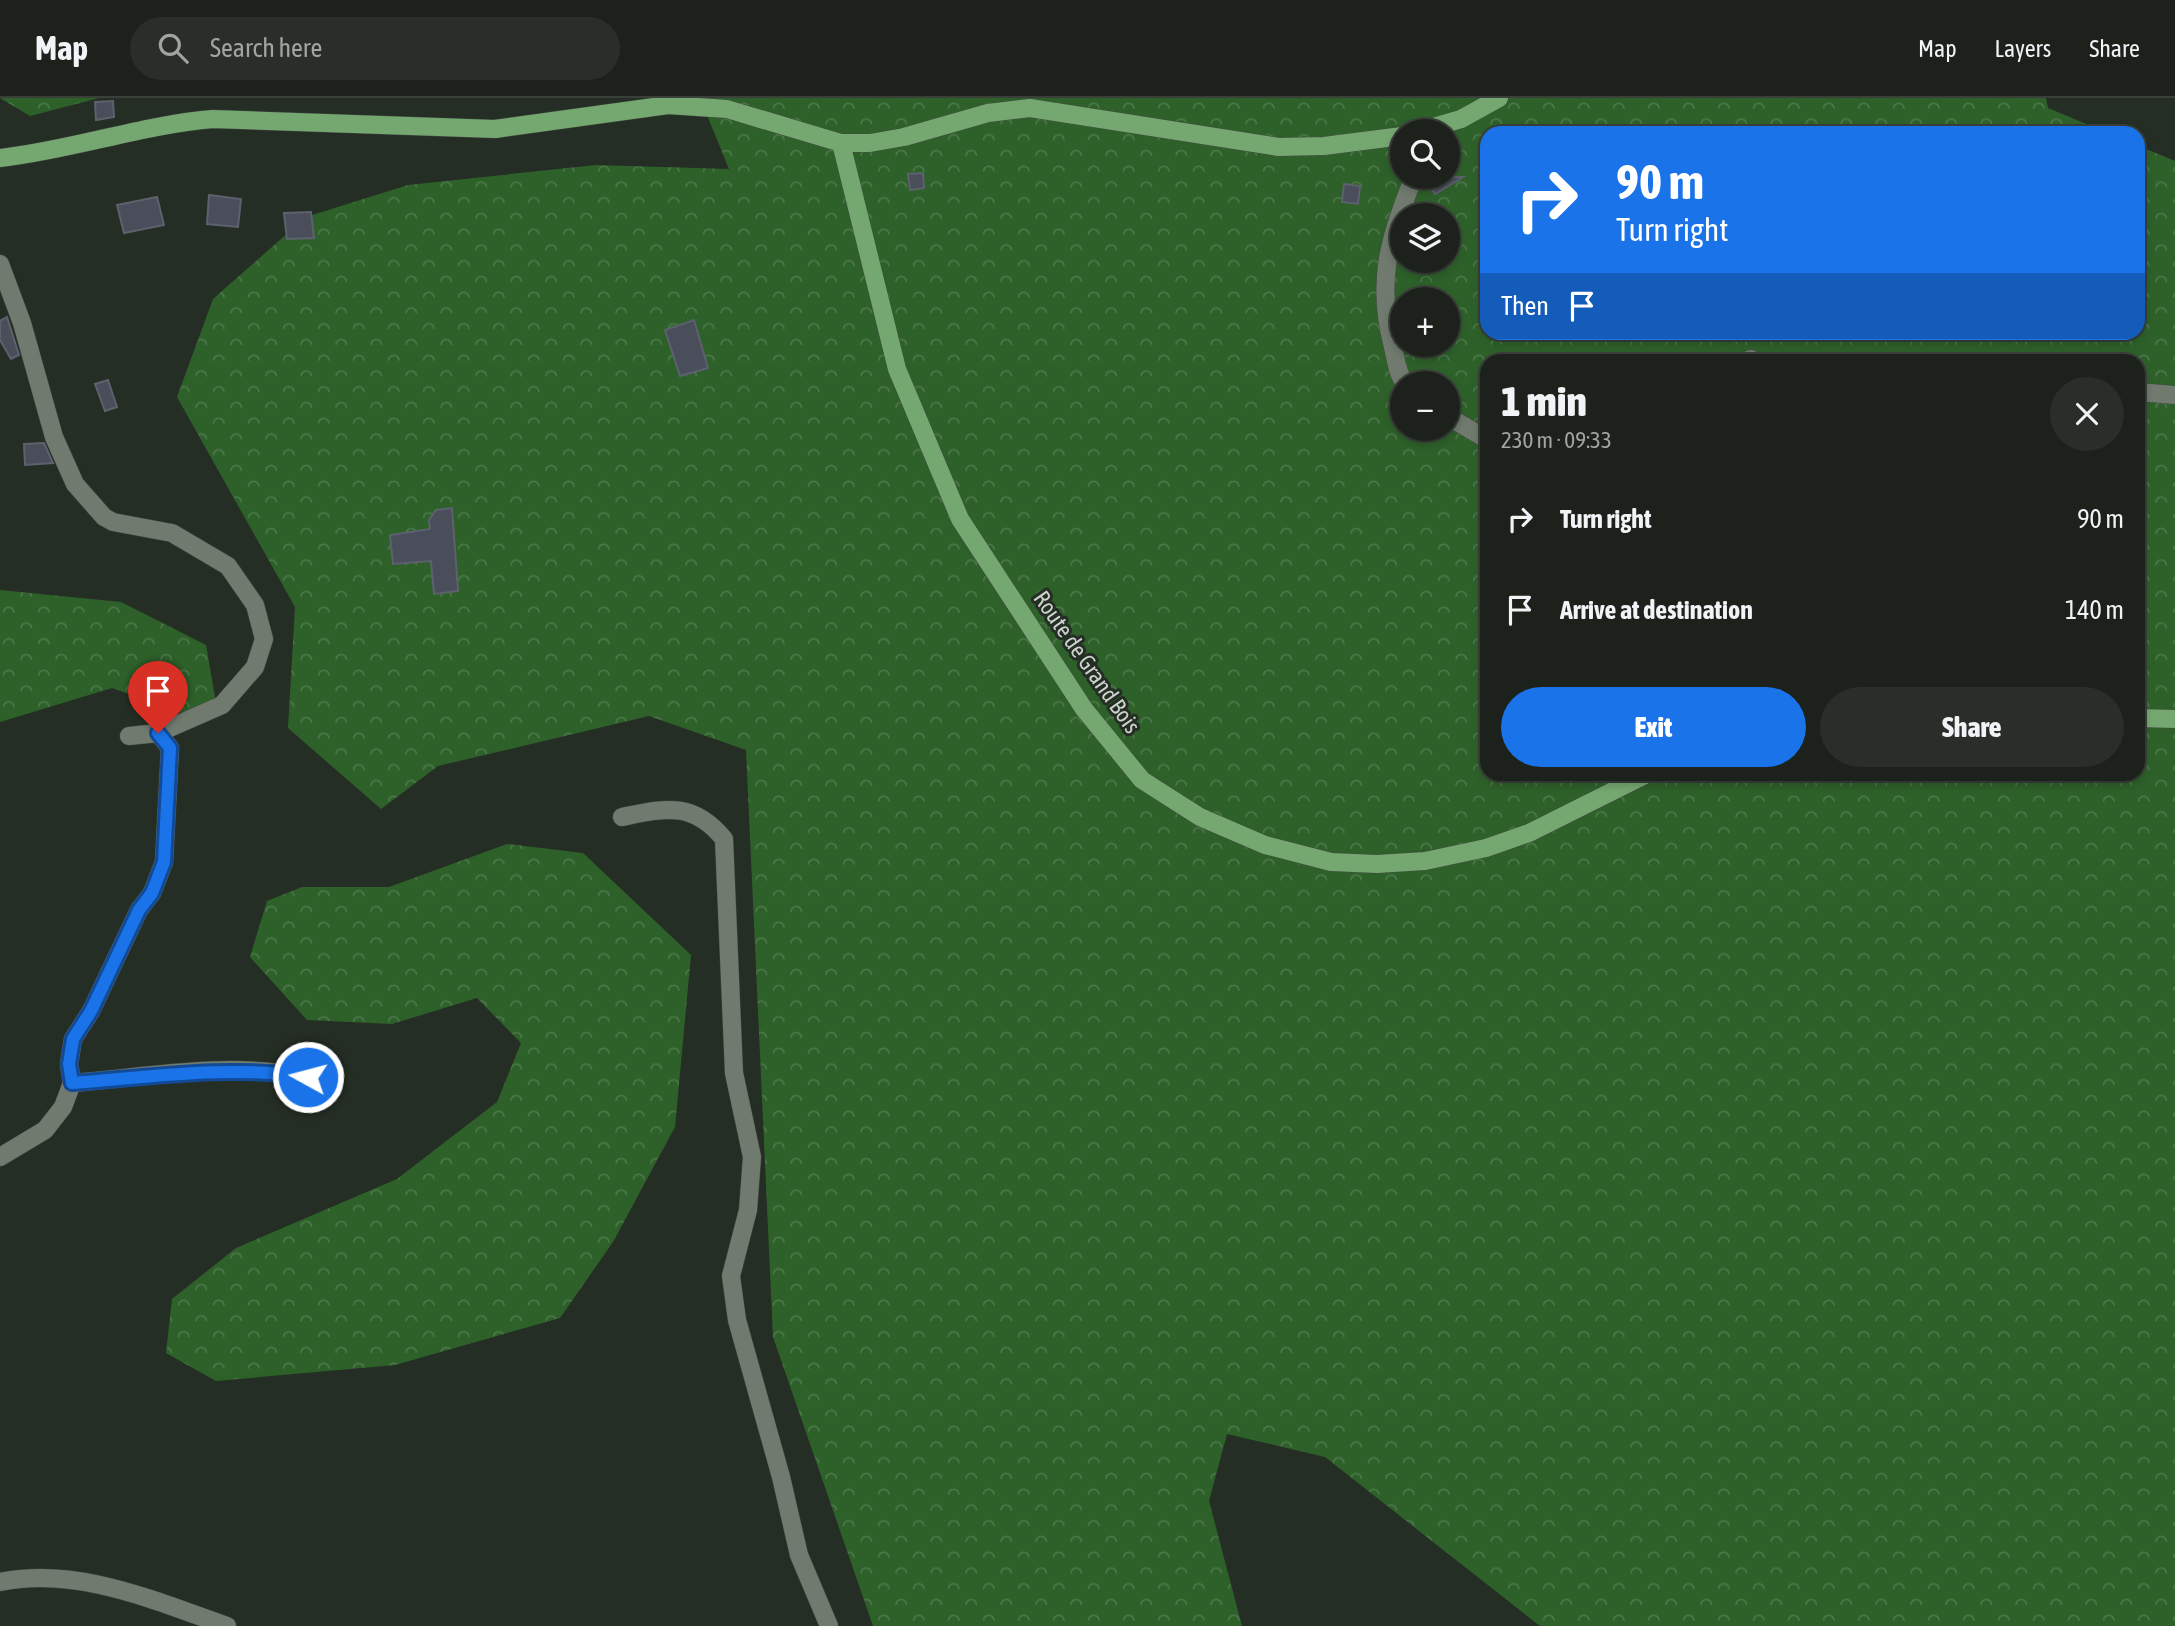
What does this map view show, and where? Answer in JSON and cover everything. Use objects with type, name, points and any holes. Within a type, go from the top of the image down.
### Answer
[{"type":"main road","points":[[1460,119],[1499,98]]},
{"type":"main road","points":[[0,158],[35,154],[169,122],[213,118],[495,129],[668,105],[727,109],[841,142],[870,143],[904,137],[1031,103],[1279,147],[1324,146],[1390,137]]},
{"type":"main road","name":"Route de Grand Bois","points":[[841,142],[897,369],[960,519],[1084,709],[1142,780],[1199,817],[1265,845],[1331,862],[1377,864],[1425,861],[1486,848],[1529,833],[1633,781]]},
{"type":"main road","points":[[2145,718],[2175,719]]},
{"type":"street","points":[[1401,371],[1385,317],[1384,276],[1391,235],[1410,189]]},
{"type":"street","points":[[0,264],[22,323],[54,436],[75,484],[104,517],[113,522],[172,533],[228,566],[255,606],[264,639],[255,667],[222,705],[158,733],[128,736]]},
{"type":"street","points":[[2145,393],[2175,395]]},
{"type":"street","points":[[1460,424],[1480,435]]},
{"type":"street","points":[[0,1157],[45,1130],[63,1107],[72,1083],[69,1064],[73,1039],[91,1011],[139,910],[152,893],[164,862],[170,748],[158,733]]},
{"type":"street","points":[[622,817],[676,810],[693,813],[710,821],[724,839],[734,1073],[752,1157],[748,1210],[731,1276],[737,1320],[781,1477],[799,1555],[829,1626]]},
{"type":"street","points":[[72,1083],[216,1072],[268,1072],[308,1077],[332,1087]]},
{"type":"street","points":[[0,1582],[71,1579],[139,1595],[227,1626]]},
{"type":"green space","points":[[0,98],[99,98],[30,116]]},
{"type":"green space","points":[[700,98],[2046,98],[2048,108],[2091,126],[1480,126],[1480,340],[2145,340],[2145,148],[2175,161],[2175,1626],[1540,1626],[1325,1457],[1227,1434],[1209,1501],[1242,1626],[873,1626],[773,1337],[746,750],[649,716],[438,766],[381,809],[288,728],[295,607],[177,397],[213,299],[306,217],[408,185],[596,165],[729,169]]},
{"type":"green space","points":[[0,590],[121,602],[206,645],[215,697],[193,717],[112,688],[0,722]]},
{"type":"green space","points":[[507,844],[583,853],[691,955],[675,1127],[613,1242],[560,1318],[395,1365],[216,1381],[166,1353],[172,1299],[236,1248],[397,1179],[497,1102],[521,1043],[477,998],[392,1024],[307,1020],[250,957],[267,901],[302,887],[389,887]]},
{"type":"building","points":[[113,101],[114,117],[96,120],[95,102]]},
{"type":"building","points":[[923,173],[924,188],[910,190],[908,174]]},
{"type":"building","points":[[1344,184],[1360,186],[1358,204],[1342,202]]},
{"type":"building","points":[[209,195],[241,199],[238,227],[207,224]]},
{"type":"building","points":[[157,197],[164,225],[124,233],[117,205]]},
{"type":"building","points":[[311,212],[314,238],[287,239],[284,213]]},
{"type":"building","points":[[7,317],[19,355],[11,359],[0,340],[0,321]]},
{"type":"building","points":[[694,320],[708,368],[680,376],[665,330]]},
{"type":"building","points":[[108,380],[117,407],[105,411],[95,384]]},
{"type":"building","points":[[44,443],[53,463],[25,465],[24,444]]},
{"type":"building","points":[[452,508],[458,591],[434,594],[431,561],[393,564],[390,535],[430,529],[429,520],[436,510]]},
{"type":"route","points":[[158,733],[164,737],[170,748],[164,862],[152,893],[139,910],[91,1011],[73,1039],[69,1064],[72,1083],[216,1072],[281,1073],[308,1077]]}]
